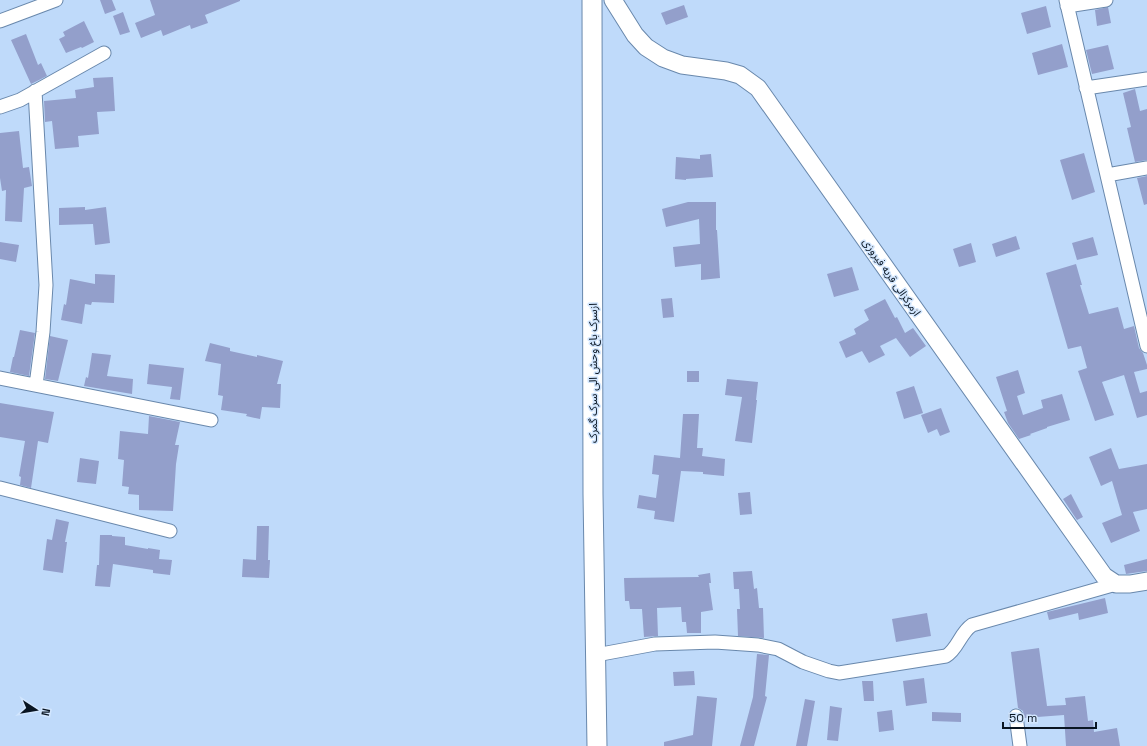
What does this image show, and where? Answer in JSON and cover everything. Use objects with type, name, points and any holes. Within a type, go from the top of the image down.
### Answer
[{"type":"main road","name":"ازسرک باغ وحش الی سرک گمرک","points":[[592,0],[593,494],[597,746]]},
{"type":"street","points":[[0,22],[56,0]]},
{"type":"street","name":"ازمرکزالی قریه فیروزی","points":[[613,0],[635,35],[646,47],[663,58],[682,66],[726,70],[740,75],[758,88],[1104,576],[1116,584]]},
{"type":"street","points":[[1106,0],[1067,3],[1146,339]]},
{"type":"street","points":[[0,107],[20,100],[104,53]]},
{"type":"street","points":[[1086,88],[1147,79]]},
{"type":"street","points":[[35,91],[46,285],[44,332],[36,385]]},
{"type":"street","points":[[1107,174],[1147,168]]},
{"type":"street","points":[[0,378],[211,420]]},
{"type":"street","points":[[0,488],[170,531]]},
{"type":"street","points":[[596,655],[654,644],[722,643],[778,649],[810,664],[839,673],[946,656],[952,651],[964,632],[972,625],[1116,584],[1130,584],[1147,581]]},
{"type":"street","points":[[1016,716],[1020,746]]},
{"type":"building","points":[[100,0],[112,0],[116,10],[105,14]]},
{"type":"building","points":[[150,0],[240,1],[205,15],[208,23],[191,29],[190,25],[163,36],[161,30],[141,38],[135,23],[155,15]]},
{"type":"building","points":[[684,5],[688,17],[666,25],[661,13]]},
{"type":"building","points":[[1046,6],[1051,27],[1027,34],[1021,13]]},
{"type":"building","points":[[1108,7],[1111,23],[1097,26],[1095,10]]},
{"type":"building","points":[[123,12],[130,32],[120,35],[113,16]]},
{"type":"building","points":[[84,21],[94,42],[66,53],[59,39],[65,36],[63,32]]},
{"type":"building","points":[[26,34],[38,65],[41,63],[47,76],[31,84],[11,40]]},
{"type":"building","points":[[1062,44],[1068,67],[1038,75],[1032,53]]},
{"type":"building","points":[[1108,45],[1114,69],[1092,74],[1086,50]]},
{"type":"building","points":[[113,77],[115,111],[97,112],[99,134],[78,136],[79,147],[55,149],[52,121],[45,122],[44,101],[76,98],[75,90],[94,87],[93,78]]},
{"type":"building","points":[[1135,89],[1140,111],[1147,109],[1147,160],[1135,162],[1127,128],[1131,127],[1123,93]]},
{"type":"building","points":[[19,131],[23,168],[29,167],[32,186],[24,188],[22,222],[5,221],[6,190],[2,191],[0,178],[0,133]]},
{"type":"building","points":[[1084,153],[1095,192],[1072,200],[1060,160]]},
{"type":"building","points":[[711,154],[713,177],[686,180],[675,179],[676,157],[700,159],[700,155]]},
{"type":"building","points":[[1147,176],[1147,204],[1144,205],[1137,178]]},
{"type":"building","points":[[688,202],[716,202],[716,230],[720,278],[701,280],[701,264],[675,267],[673,247],[700,244],[699,219],[666,227],[662,209]]},
{"type":"building","points":[[85,207],[85,210],[106,207],[110,243],[95,245],[93,224],[59,225],[59,208]]},
{"type":"building","points":[[1016,236],[1020,249],[996,257],[992,244]]},
{"type":"building","points":[[1093,237],[1098,255],[1077,260],[1072,243]]},
{"type":"building","points":[[0,242],[19,245],[16,262],[0,259]]},
{"type":"building","points":[[971,243],[976,262],[959,267],[953,249]]},
{"type":"building","points":[[1076,264],[1082,285],[1080,285],[1089,314],[1118,307],[1124,329],[1134,326],[1139,348],[1143,353],[1147,365],[1147,369],[1134,372],[1140,393],[1147,391],[1147,415],[1137,418],[1124,375],[1102,382],[1114,415],[1095,421],[1078,371],[1087,368],[1081,346],[1068,349],[1046,273]]},
{"type":"building","points":[[852,267],[859,290],[834,297],[827,274]]},
{"type":"building","points":[[95,274],[115,275],[114,303],[92,302],[91,305],[85,304],[82,324],[61,320],[64,304],[66,305],[70,279],[95,284]]},
{"type":"building","points":[[672,298],[674,317],[663,318],[661,299]]},
{"type":"building","points":[[885,299],[895,318],[897,317],[905,333],[913,328],[926,346],[910,357],[896,338],[880,346],[885,355],[869,363],[862,351],[846,358],[839,342],[856,334],[854,329],[869,320],[864,310]]},
{"type":"building","points":[[20,330],[35,333],[29,376],[10,372]]},
{"type":"building","points":[[50,336],[68,340],[58,381],[45,379]]},
{"type":"building","points":[[210,343],[230,348],[230,351],[283,361],[277,384],[281,384],[280,408],[262,407],[260,419],[246,416],[247,414],[221,410],[223,396],[218,395],[221,364],[205,361]]},
{"type":"building","points":[[92,353],[111,355],[107,376],[133,379],[132,394],[84,386],[86,377],[88,378]]},
{"type":"building","points":[[149,364],[184,368],[180,400],[170,399],[172,387],[147,384]]},
{"type":"building","points":[[1018,370],[1025,393],[1017,396],[1023,415],[1043,408],[1041,400],[1062,394],[1070,420],[1047,427],[1019,439],[1008,423],[1004,412],[1007,411],[996,377]]},
{"type":"building","points":[[687,371],[699,371],[699,382],[687,382]]},
{"type":"building","points":[[727,379],[758,382],[752,443],[735,441],[742,397],[725,395]]},
{"type":"building","points":[[914,386],[923,413],[904,419],[896,392]]},
{"type":"building","points":[[0,403],[54,412],[48,443],[38,441],[31,488],[20,485],[21,477],[19,476],[25,441],[0,437]]},
{"type":"building","points":[[941,408],[950,432],[940,436],[937,429],[928,433],[921,415]]},
{"type":"building","points":[[683,414],[699,414],[697,448],[703,448],[702,456],[725,459],[724,476],[703,474],[703,472],[681,471],[674,522],[654,519],[655,511],[637,508],[639,495],[656,498],[659,475],[652,474],[654,455],[680,458]]},
{"type":"building","points":[[149,416],[180,422],[175,445],[179,445],[176,464],[173,511],[139,510],[139,495],[128,494],[129,487],[122,486],[124,460],[118,459],[120,431],[148,434]]},
{"type":"building","points":[[1111,448],[1119,469],[1147,464],[1147,509],[1133,512],[1140,531],[1111,543],[1102,523],[1122,515],[1112,481],[1101,486],[1089,457]]},
{"type":"building","points":[[80,458],[99,461],[96,484],[77,482]]},
{"type":"building","points":[[750,492],[752,514],[740,515],[738,493]]},
{"type":"building","points":[[1071,494],[1083,517],[1077,520],[1063,499]]},
{"type":"building","points":[[56,519],[69,522],[65,542],[67,542],[63,573],[43,570],[47,539],[52,540]]},
{"type":"building","points":[[257,526],[269,526],[269,578],[242,577],[243,559],[256,560]]},
{"type":"building","points":[[100,535],[125,537],[125,545],[160,550],[159,559],[172,560],[170,575],[153,573],[153,570],[113,564],[110,587],[95,586],[97,565],[99,565]]},
{"type":"building","points":[[1147,559],[1147,571],[1126,574],[1124,565]]},
{"type":"building","points":[[752,571],[754,589],[757,588],[759,608],[763,608],[764,638],[738,636],[737,609],[740,609],[739,589],[734,589],[733,572]]},
{"type":"building","points":[[710,573],[711,583],[709,583],[713,610],[701,612],[701,633],[687,633],[686,622],[682,622],[681,607],[657,608],[658,636],[644,637],[642,609],[630,609],[629,601],[625,601],[624,578],[699,577],[698,575]]},
{"type":"building","points":[[1105,598],[1108,613],[1079,620],[1078,613],[1049,620],[1047,612]]},
{"type":"building","points":[[927,613],[931,636],[896,642],[892,619]]},
{"type":"building","points":[[1039,648],[1047,706],[1066,705],[1065,698],[1085,696],[1088,721],[1093,720],[1094,732],[1117,728],[1120,746],[1066,746],[1064,715],[1024,718],[1023,711],[1018,708],[1011,652]]},
{"type":"building","points":[[757,654],[769,655],[765,696],[767,697],[754,746],[740,746],[753,697]]},
{"type":"building","points":[[694,671],[695,685],[674,686],[673,672]]},
{"type":"building","points":[[924,678],[927,703],[906,706],[903,681]]},
{"type":"building","points":[[862,681],[873,681],[874,701],[864,701]]},
{"type":"building","points":[[697,696],[717,698],[712,746],[664,746],[664,742],[693,735]]},
{"type":"building","points":[[805,699],[815,701],[807,746],[796,746]]},
{"type":"building","points":[[830,706],[842,708],[838,741],[827,740]]},
{"type":"building","points":[[892,710],[894,730],[879,732],[877,712]]},
{"type":"building","points":[[932,712],[961,713],[961,722],[932,721]]}]
